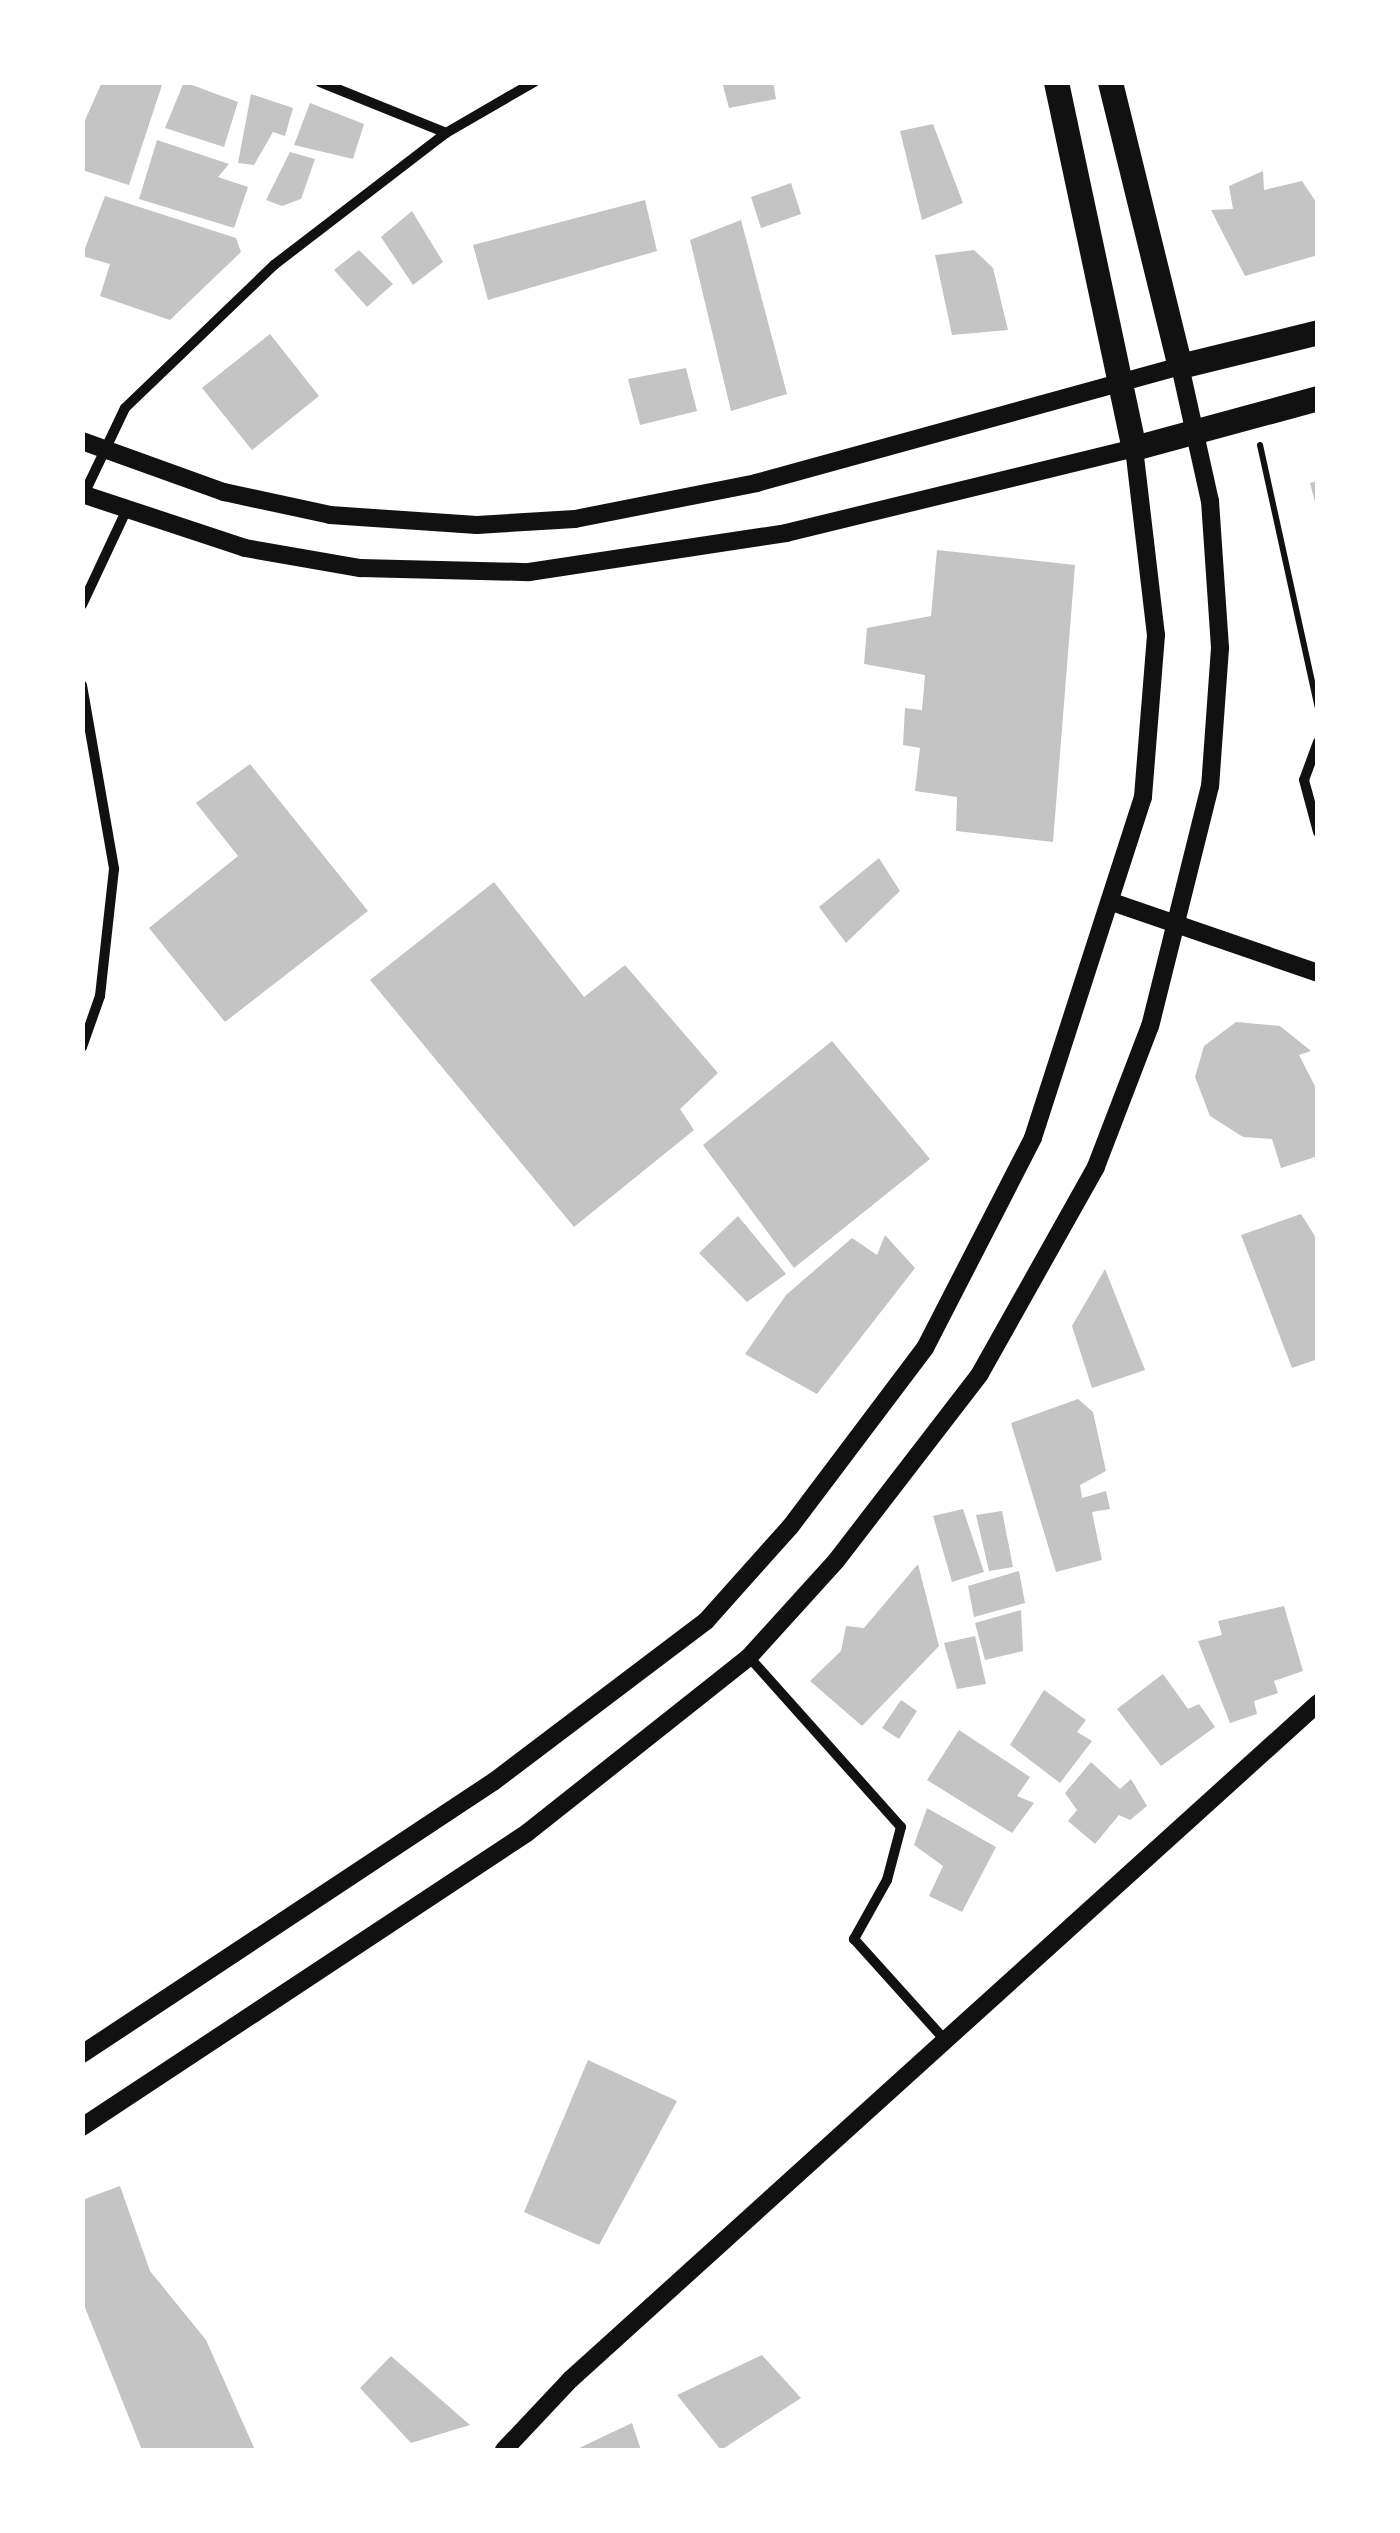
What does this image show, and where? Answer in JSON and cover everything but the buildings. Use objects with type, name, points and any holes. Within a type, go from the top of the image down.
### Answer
[{"type":"main road","points":[[1056,82],[1134,448],[1318,398]]},
{"type":"main road","points":[[1110,82],[1180,366],[1318,332]]},
{"type":"street","points":[[320,82],[446,133]]},
{"type":"street","points":[[82,2054],[493,1782],[718,1608],[925,1348],[1033,1138],[1112,902],[1153,728],[1153,565],[1134,448],[786,533],[529,572],[360,568],[245,548],[83,494],[125,408],[274,265],[446,133],[534,82]]},
{"type":"street","points":[[82,441],[330,515],[477,525],[650,507],[1180,366],[1197,429],[1215,559],[1220,712],[1150,1026],[1096,1168],[980,1374],[750,1658],[527,1833],[82,2126]]},
{"type":"street","points":[[82,604],[126,511]]},
{"type":"street","points":[[82,685],[114,869],[100,996],[82,1047]]},
{"type":"street","points":[[1318,742],[1304,780],[1318,832]]},
{"type":"street","points":[[1112,902],[1318,973]]},
{"type":"street","points":[[750,1658],[901,1826],[887,1880],[854,1939],[944,2039]]},
{"type":"street","points":[[504,2450],[944,2039],[1318,1703]]},
{"type":"path","points":[[1254,416],[1318,708]]}]
